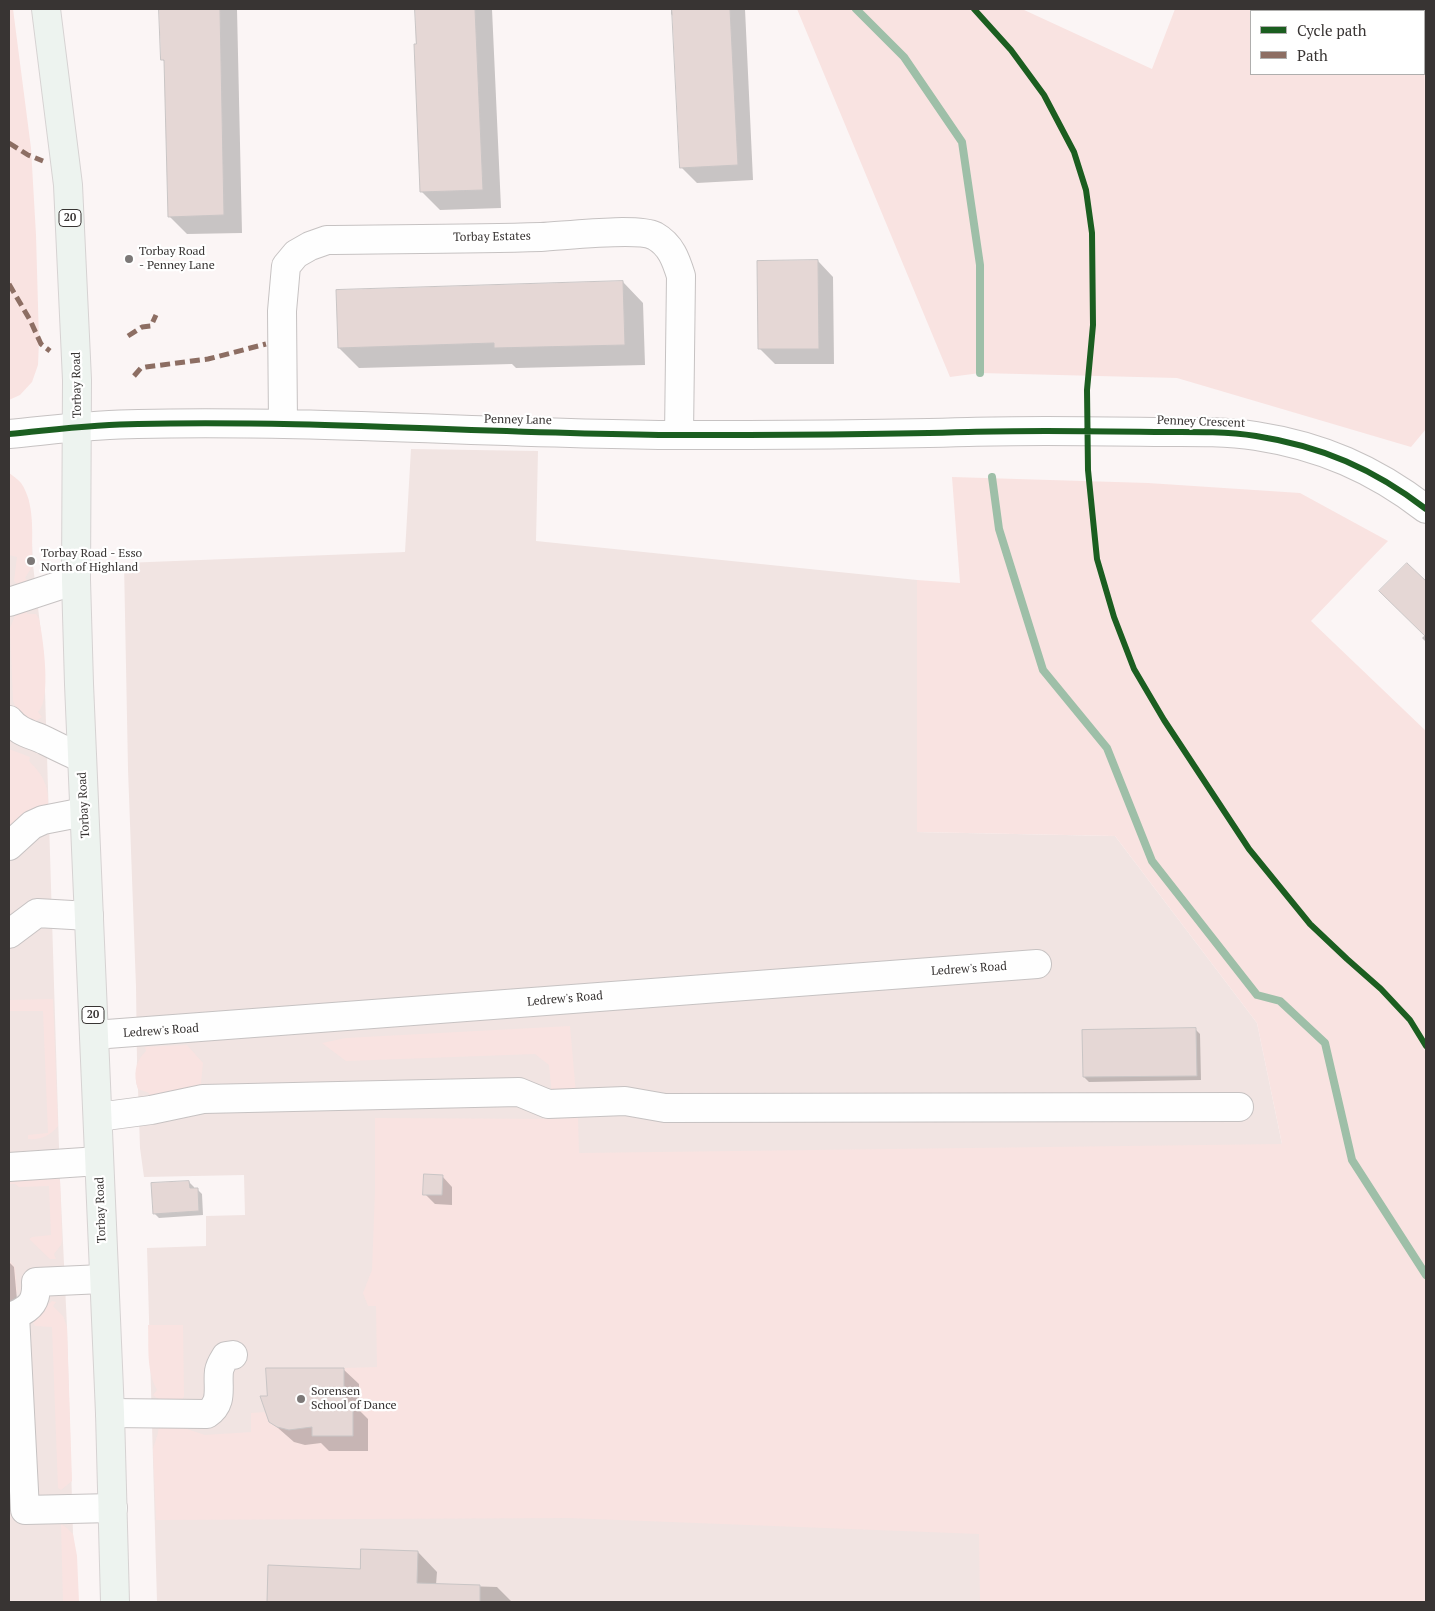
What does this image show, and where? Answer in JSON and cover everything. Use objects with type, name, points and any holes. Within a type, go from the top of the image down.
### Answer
[{"type":"main road","name":"Torbay Road","points":[[46,9],[68,185],[77,380],[76,580],[103,1279],[110,1413],[115,1602]]},
{"type":"street","name":"Torbay Estates","points":[[283,423],[282,310],[286,266],[296,254],[310,246],[327,240],[541,237],[636,232],[654,236],[667,246],[676,258],[681,276],[679,435]]},
{"type":"street","name":"Penney Lane","points":[[9,434],[134,424],[283,423],[462,430],[679,435],[958,433]]},
{"type":"street","name":"Penney Crescent","points":[[958,433],[1086,430],[1251,435],[1294,443],[1331,454],[1369,471],[1408,495],[1426,509]]},
{"type":"street","points":[[9,602],[76,580]]},
{"type":"street","points":[[9,720],[15,727],[25,733],[82,758]]},
{"type":"street","points":[[9,846],[32,826],[44,820],[84,812]]},
{"type":"street","points":[[9,934],[37,913],[89,916]]},
{"type":"street","name":"Ledrew's Road","points":[[94,1035],[1036,964]]},
{"type":"street","points":[[98,1117],[151,1110],[203,1099],[519,1092],[548,1104],[625,1101],[665,1108],[1239,1107]]},
{"type":"street","points":[[9,1167],[99,1161]]},
{"type":"street","points":[[103,1279],[36,1282],[33,1302],[26,1310],[14,1315],[25,1510],[113,1508]]},
{"type":"street","points":[[110,1413],[207,1414],[212,1411],[219,1398],[219,1369],[226,1356],[233,1355]]},
{"type":"shaded area","points":[[9,9],[13,9],[31,148],[39,341],[38,365],[32,382],[20,395],[9,400]]},
{"type":"shaded area","points":[[797,9],[1022,9],[1152,69],[1175,9],[1426,9],[1426,429],[1411,447],[1177,378],[980,373],[950,377]]},
{"type":"shaded area","points":[[411,449],[538,451],[536,541],[917,580],[917,832],[1115,836],[1257,1023],[1282,1144],[980,1534],[980,1602],[157,1602],[147,1248],[206,1246],[206,1216],[245,1215],[244,1175],[144,1177],[140,1148],[138,1089],[136,1082],[136,987],[128,769],[124,563],[405,552]]},
{"type":"shaded area","points":[[9,473],[20,483],[28,498],[31,517],[33,565],[44,658],[60,1180],[67,1327],[73,1534],[78,1602],[9,1602]]},
{"type":"shaded area","points":[[9,473],[20,482],[25,491],[29,500],[32,519],[32,558],[28,558],[29,565],[33,565],[25,578],[29,582],[19,586],[14,581],[17,557],[9,555]]},
{"type":"shaded area","points":[[952,477],[1148,483],[1300,493],[1388,541],[1311,621],[1426,731],[1426,1602],[980,1602],[979,1534],[568,1518],[156,1520],[153,1449],[159,1425],[175,1425],[205,1435],[251,1432],[251,1413],[266,1412],[269,1422],[277,1427],[289,1430],[353,1403],[344,1402],[344,1368],[377,1367],[376,1306],[368,1306],[363,1293],[372,1270],[375,1118],[578,1118],[579,1153],[1282,1144],[1257,1023],[1115,836],[917,832],[917,580],[960,583]]},
{"type":"shaded area","points":[[26,608],[27,614],[36,614],[39,619],[44,653],[45,695],[38,712],[42,717],[36,721],[27,721],[19,715],[13,701],[10,628],[16,613]]},
{"type":"shaded area","points":[[9,749],[30,757],[29,761],[39,772],[45,783],[48,810],[9,835]]},
{"type":"shaded area","points":[[53,999],[58,1126],[45,1137],[28,1139],[28,1135],[48,1133],[43,1011],[9,1011],[9,1000]]},
{"type":"shaded area","points":[[570,1026],[576,1094],[552,1095],[549,1065],[535,1054],[346,1061],[322,1043],[346,1038]]},
{"type":"shaded area","points":[[187,1045],[203,1063],[200,1092],[150,1098],[149,1093],[138,1089],[136,1068],[139,1059],[146,1051],[145,1047]]},
{"type":"shaded area","points":[[54,1176],[60,1180],[62,1240],[61,1245],[54,1254],[56,1259],[50,1259],[29,1239],[51,1235],[49,1186],[19,1187],[15,1184],[9,1184],[9,1180]]},
{"type":"shaded area","points":[[9,1260],[15,1267],[17,1291],[16,1296],[9,1304]]},
{"type":"shaded area","points":[[52,1301],[56,1302],[53,1306],[63,1316],[67,1327],[72,1481],[61,1490],[58,1488],[52,1327],[35,1326],[33,1322],[33,1319]]},
{"type":"shaded area","points":[[148,1325],[183,1325],[184,1396],[181,1402],[163,1400],[153,1395],[157,1390],[151,1375]]},
{"type":"shaded area","points":[[61,1524],[73,1534],[77,1556],[79,1602],[63,1602]]},
{"type":"building","points":[[159,9],[220,9],[224,215],[168,217],[164,60],[161,60]]},
{"type":"building","points":[[415,9],[475,9],[483,190],[420,192],[414,44],[416,44]]},
{"type":"building","points":[[672,9],[730,9],[738,165],[680,168]]},
{"type":"building","points":[[818,260],[819,349],[758,349],[757,261]]},
{"type":"building","points":[[623,281],[625,345],[494,348],[494,343],[338,348],[336,290]]},
{"type":"building","points":[[1407,563],[1426,581],[1426,637],[1379,591]]},
{"type":"building","points":[[1196,1028],[1197,1076],[1083,1077],[1082,1030]]},
{"type":"building","points":[[424,1174],[443,1175],[442,1195],[423,1195]]},
{"type":"building","points":[[189,1181],[190,1188],[198,1188],[199,1211],[153,1214],[151,1183]]},
{"type":"building","name":"Sorensen School of Dance","points":[[266,1368],[344,1368],[344,1402],[353,1402],[353,1436],[312,1436],[312,1427],[289,1430],[277,1427],[269,1422],[260,1396],[267,1396]]},
{"type":"building","points":[[361,1549],[418,1551],[417,1583],[480,1585],[480,1602],[267,1602],[268,1565],[360,1569]]},
{"type":"waterway","points":[[856,9],[904,57],[962,142],[980,265],[980,373]]},
{"type":"waterway","points":[[992,477],[999,529],[1043,670],[1107,748],[1152,861],[1257,995],[1280,1001],[1325,1043],[1352,1160],[1426,1275]]},
{"type":"marked path","points":[[9,143],[28,155],[43,161]]},
{"type":"marked path","points":[[9,284],[30,320],[41,344],[50,351]]},
{"type":"marked path","points":[[128,336],[142,327],[151,326],[156,315]]},
{"type":"marked path","points":[[134,376],[141,368],[208,359],[266,344]]},
{"type":"cycle path","points":[[974,9],[1011,50],[1044,95],[1074,152],[1086,190],[1092,233],[1093,325],[1087,390],[1088,470],[1097,559],[1114,617],[1134,669],[1164,720],[1249,849],[1310,924],[1381,989],[1410,1020],[1426,1046]]},
{"type":"cycle path","points":[[9,434],[122,424],[206,423],[679,435],[1038,431],[1244,434],[1303,446],[1346,461],[1387,482],[1426,509]]},
{"type":"place","name":"Torbay Road - Penney Lane","points":[[129,259]]},
{"type":"place","name":"Torbay Road - Esso North of Highland","points":[[31,561]]},
{"type":"place","name":"Sorensen School of Dance","points":[[301,1399]]}]
